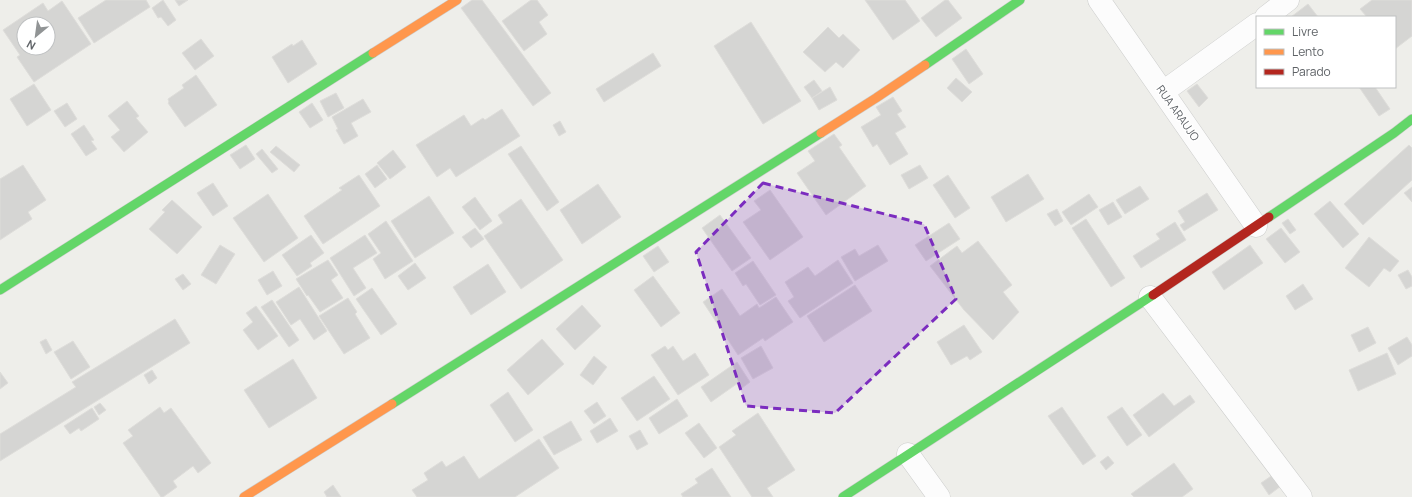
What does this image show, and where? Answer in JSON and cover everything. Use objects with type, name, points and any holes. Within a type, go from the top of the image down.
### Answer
[{"type":"street","points":[[0,290],[457,0]]},
{"type":"street","points":[[244,497],[869,102],[1020,0]]},
{"type":"street","name":"RUA ARAUJO","points":[[1099,0],[1256,226]]},
{"type":"street","points":[[1267,16],[1288,0]]},
{"type":"street","points":[[1163,92],[1256,25]]},
{"type":"street","points":[[843,497],[1150,297],[1394,133],[1412,119]]},
{"type":"street","points":[[1150,297],[1300,497]]},
{"type":"street","points":[[908,454],[939,497]]},
{"type":"highlighted area","points":[[763,183],[924,224],[956,299],[835,413],[746,406],[696,252]]},
{"type":"building","points":[[106,0],[146,0],[150,7],[94,43],[78,18]]},
{"type":"building","points":[[163,0],[176,20],[168,26],[161,17],[158,18],[152,8]]},
{"type":"building","points":[[175,0],[188,0],[179,6]]},
{"type":"building","points":[[472,0],[482,0],[551,93],[533,106],[461,8]]},
{"type":"building","points":[[531,0],[537,0],[548,15],[539,22],[547,34],[524,51],[502,21]]},
{"type":"building","points":[[865,0],[905,0],[920,21],[893,40]]},
{"type":"building","points":[[945,0],[948,0],[962,18],[936,37],[921,18]]},
{"type":"building","points":[[1372,0],[1412,0],[1412,36],[1396,48],[1396,16],[1366,16],[1360,9]]},
{"type":"building","points":[[62,1],[91,44],[34,82],[17,57],[56,56],[56,16],[24,16],[43,3],[48,11]]},
{"type":"building","points":[[1308,4],[1317,16],[1292,16]]},
{"type":"building","points":[[16,21],[16,49],[3,30]]},
{"type":"building","points":[[751,22],[801,101],[763,124],[714,46]]},
{"type":"building","points":[[828,27],[839,38],[843,34],[860,50],[843,68],[836,62],[825,72],[803,52]]},
{"type":"building","points":[[201,39],[214,56],[195,70],[182,53]]},
{"type":"building","points":[[302,40],[317,64],[288,83],[272,57],[292,44],[293,46]]},
{"type":"building","points":[[966,49],[983,74],[969,84],[952,59]]},
{"type":"building","points":[[653,53],[661,66],[604,102],[596,89]]},
{"type":"building","points":[[196,75],[217,105],[185,127],[168,103],[168,99],[184,88],[182,85]]},
{"type":"building","points":[[956,78],[972,92],[962,102],[947,88]]},
{"type":"building","points":[[814,80],[822,91],[812,98],[804,87]]},
{"type":"building","points":[[34,84],[51,110],[27,126],[10,99]]},
{"type":"building","points":[[1197,84],[1208,98],[1199,107],[1187,91]]},
{"type":"building","points":[[830,87],[837,100],[819,110],[812,98]]},
{"type":"building","points":[[1360,88],[1376,88],[1390,109],[1379,116]]},
{"type":"building","points":[[336,93],[344,108],[328,117],[320,101]]},
{"type":"building","points":[[893,97],[902,111],[897,114],[906,127],[895,133],[908,154],[890,165],[877,144],[873,147],[861,127],[881,115],[876,107]]},
{"type":"building","points":[[363,99],[371,112],[351,123],[358,136],[344,144],[336,130],[338,129],[332,117]]},
{"type":"building","points":[[127,101],[139,116],[136,118],[148,132],[124,152],[111,137],[120,130],[108,116]]},
{"type":"building","points":[[67,103],[77,119],[65,127],[54,111]]},
{"type":"building","points":[[312,103],[323,120],[310,128],[299,112]]},
{"type":"building","points":[[502,109],[520,136],[456,177],[450,168],[437,177],[416,145],[464,115],[471,126],[483,118],[485,120]]},
{"type":"building","points":[[560,121],[566,132],[559,136],[553,125]]},
{"type":"building","points":[[84,125],[94,140],[91,141],[97,149],[86,156],[71,134]]},
{"type":"building","points":[[834,134],[842,145],[839,147],[866,186],[826,215],[797,173],[815,161],[808,151]]},
{"type":"building","points":[[246,145],[255,159],[240,169],[230,155]]},
{"type":"building","points":[[1409,145],[1412,148],[1412,180],[1363,225],[1344,204]]},
{"type":"building","points":[[276,146],[300,165],[294,172],[270,152]]},
{"type":"building","points":[[521,146],[559,202],[547,211],[508,154]]},
{"type":"building","points":[[262,149],[278,169],[272,173],[256,154]]},
{"type":"building","points":[[393,150],[406,167],[390,179],[377,163]]},
{"type":"building","points":[[23,165],[46,200],[28,212],[32,219],[0,240],[0,179]]},
{"type":"building","points":[[377,165],[387,179],[375,188],[365,174]]},
{"type":"building","points":[[920,165],[928,178],[909,189],[901,175]]},
{"type":"building","points":[[1028,174],[1044,199],[1006,222],[991,197]]},
{"type":"building","points":[[359,175],[380,206],[323,244],[304,216],[342,190],[339,188]]},
{"type":"building","points":[[948,175],[970,208],[955,218],[933,185]]},
{"type":"building","points":[[213,183],[228,206],[213,216],[197,193]]},
{"type":"building","points":[[598,184],[621,217],[582,244],[560,210]]},
{"type":"building","points":[[1140,186],[1149,199],[1125,214],[1116,200]]},
{"type":"building","points":[[1412,187],[1412,202],[1404,193]]},
{"type":"building","points":[[770,190],[803,237],[770,260],[743,222],[761,210],[754,201]]},
{"type":"building","points":[[1207,193],[1218,210],[1184,231],[1180,225],[1185,222],[1178,211]]},
{"type":"building","points":[[268,194],[298,238],[264,262],[233,218]]},
{"type":"building","points":[[1089,194],[1098,207],[1071,225],[1062,212]]},
{"type":"building","points":[[429,196],[454,233],[415,258],[391,221]]},
{"type":"building","points":[[475,197],[492,221],[480,230],[462,207]]},
{"type":"building","points":[[521,199],[563,260],[521,289],[484,236],[503,223],[498,215]]},
{"type":"building","points":[[172,200],[202,227],[177,254],[149,229],[165,212],[162,210]]},
{"type":"building","points":[[1330,201],[1359,234],[1343,248],[1314,214]]},
{"type":"building","points":[[1113,202],[1122,217],[1108,225],[1099,210]]},
{"type":"building","points":[[1057,209],[1063,221],[1055,226],[1047,214]]},
{"type":"building","points":[[720,215],[751,258],[732,271],[702,228]]},
{"type":"building","points":[[1086,219],[1125,278],[1111,287],[1072,228]]},
{"type":"building","points":[[1288,219],[1296,230],[1290,234],[1282,223]]},
{"type":"building","points":[[386,221],[413,261],[385,279],[373,259],[381,253],[368,234]]},
{"type":"building","points":[[1175,222],[1186,240],[1141,268],[1133,256],[1160,239],[1156,234]]},
{"type":"building","points":[[949,223],[960,239],[926,261],[915,245]]},
{"type":"building","points":[[475,228],[484,239],[471,248],[462,237]]},
{"type":"building","points":[[1281,228],[1300,252],[1285,263],[1266,239]]},
{"type":"building","points":[[311,235],[324,253],[310,263],[312,266],[297,276],[282,255]]},
{"type":"building","points":[[365,235],[377,253],[353,268],[366,288],[354,296],[330,258]]},
{"type":"building","points":[[1369,237],[1399,261],[1390,272],[1384,268],[1369,287],[1345,268]]},
{"type":"building","points":[[978,241],[1012,285],[1003,292],[1019,312],[993,340],[964,310],[930,266],[957,246],[962,253]]},
{"type":"building","points":[[220,245],[235,254],[216,284],[201,275]]},
{"type":"building","points":[[878,245],[888,261],[855,281],[841,257],[855,249],[859,256]]},
{"type":"building","points":[[1250,245],[1263,263],[1224,290],[1212,272]]},
{"type":"building","points":[[658,246],[669,262],[654,272],[643,256]]},
{"type":"building","points":[[328,260],[338,275],[331,280],[343,298],[320,312],[296,279]]},
{"type":"building","points":[[838,260],[853,283],[800,318],[788,301],[794,297],[785,282],[808,267],[815,276]]},
{"type":"building","points":[[753,261],[776,295],[760,305],[746,284],[743,286],[735,273]]},
{"type":"building","points":[[415,263],[426,278],[408,290],[398,276]]},
{"type":"building","points":[[488,264],[506,292],[471,315],[453,287]]},
{"type":"building","points":[[1408,270],[1412,277],[1412,286],[1406,289],[1398,275]]},
{"type":"building","points":[[273,271],[282,286],[267,295],[258,280]]},
{"type":"building","points":[[183,274],[191,284],[183,290],[175,279]]},
{"type":"building","points":[[653,276],[680,313],[661,327],[634,290]]},
{"type":"building","points":[[1303,284],[1313,299],[1295,310],[1286,296]]},
{"type":"building","points":[[855,285],[872,311],[824,342],[807,316]]},
{"type":"building","points":[[299,287],[327,331],[314,340],[300,319],[291,325],[276,302]]},
{"type":"building","points":[[372,288],[397,324],[381,335],[356,299]]},
{"type":"building","points":[[722,289],[740,316],[757,304],[759,308],[776,297],[793,322],[765,341],[763,338],[738,355],[703,302]]},
{"type":"building","points":[[348,298],[357,312],[355,314],[370,338],[344,354],[319,316]]},
{"type":"building","points":[[272,300],[299,340],[289,347],[261,307]]},
{"type":"building","points":[[582,305],[601,326],[575,350],[556,329]]},
{"type":"building","points":[[256,306],[278,336],[258,350],[243,330],[253,322],[246,313]]},
{"type":"building","points":[[175,319],[190,343],[0,461],[0,434],[76,387],[72,382]]},
{"type":"building","points":[[964,325],[982,352],[970,360],[967,356],[951,365],[937,342]]},
{"type":"building","points":[[1368,327],[1376,343],[1359,352],[1351,335]]},
{"type":"building","points":[[1407,337],[1412,345],[1412,356],[1398,365],[1388,348]]},
{"type":"building","points":[[46,339],[52,350],[46,354],[40,342]]},
{"type":"building","points":[[542,339],[564,364],[528,395],[507,370]]},
{"type":"building","points":[[73,341],[90,367],[71,379],[54,352]]},
{"type":"building","points":[[665,346],[668,350],[673,346],[683,361],[695,353],[709,375],[678,395],[651,355]]},
{"type":"building","points":[[761,346],[773,368],[753,379],[741,358]]},
{"type":"building","points":[[1387,353],[1396,374],[1358,391],[1349,370]]},
{"type":"building","points":[[594,356],[607,367],[593,385],[580,375]]},
{"type":"building","points":[[293,359],[317,398],[269,428],[244,390]]},
{"type":"building","points":[[737,362],[750,382],[742,388],[738,383],[711,402],[701,387]]},
{"type":"building","points":[[152,370],[157,378],[149,384],[144,375]]},
{"type":"building","points":[[0,372],[8,383],[0,389]]},
{"type":"building","points":[[654,376],[670,399],[637,421],[621,398]]},
{"type":"building","points":[[508,392],[533,430],[515,442],[490,405]]},
{"type":"building","points":[[1163,393],[1174,406],[1190,395],[1195,402],[1149,437],[1133,415]]},
{"type":"building","points":[[677,399],[688,416],[659,434],[649,418]]},
{"type":"building","points":[[597,402],[606,416],[594,424],[584,411]]},
{"type":"building","points":[[100,403],[106,410],[99,415],[94,407]]},
{"type":"building","points":[[160,407],[164,413],[171,408],[211,463],[198,473],[193,466],[173,481],[177,487],[163,497],[161,497],[123,443],[133,436],[128,430]]},
{"type":"building","points":[[1062,407],[1096,456],[1083,465],[1048,416]]},
{"type":"building","points":[[1122,407],[1142,435],[1127,446],[1107,417]]},
{"type":"building","points":[[92,408],[99,419],[81,431],[79,428],[70,434],[64,426]]},
{"type":"building","points":[[758,413],[795,470],[767,488],[773,497],[752,497],[719,447],[736,435],[732,431]]},
{"type":"building","points":[[610,418],[618,431],[597,443],[590,431]]},
{"type":"building","points":[[571,421],[582,440],[554,455],[543,437]]},
{"type":"building","points":[[699,423],[717,448],[704,458],[685,433]]},
{"type":"building","points":[[640,430],[648,444],[637,450],[629,436]]},
{"type":"building","points":[[539,439],[559,468],[515,497],[417,497],[412,490],[428,480],[424,473],[442,461],[446,467],[464,456],[479,479]]},
{"type":"building","points":[[1108,456],[1114,463],[1106,470],[1100,462]]},
{"type":"building","points":[[1174,463],[1193,489],[1182,497],[1134,497],[1131,494]]},
{"type":"building","points":[[712,468],[731,497],[683,497],[681,494],[698,483],[695,479]]},
{"type":"building","points":[[1277,472],[1285,483],[1269,495],[1261,483]]},
{"type":"building","points":[[333,485],[341,497],[327,497],[324,492]]},
{"type":"traffic: fast","points":[[925,65],[1020,0]]},
{"type":"traffic: fast","points":[[0,290],[373,53]]},
{"type":"traffic: fast","points":[[1269,217],[1394,133],[1412,119]]},
{"type":"traffic: fast","points":[[392,404],[821,133]]},
{"type":"traffic: fast","points":[[843,497],[1153,295]]},
{"type":"traffic: slow","points":[[373,53],[457,0]]},
{"type":"traffic: slow","points":[[821,133],[925,65]]},
{"type":"traffic: slow","points":[[244,497],[392,404]]},
{"type":"traffic: jam","points":[[1153,295],[1269,217]]}]
